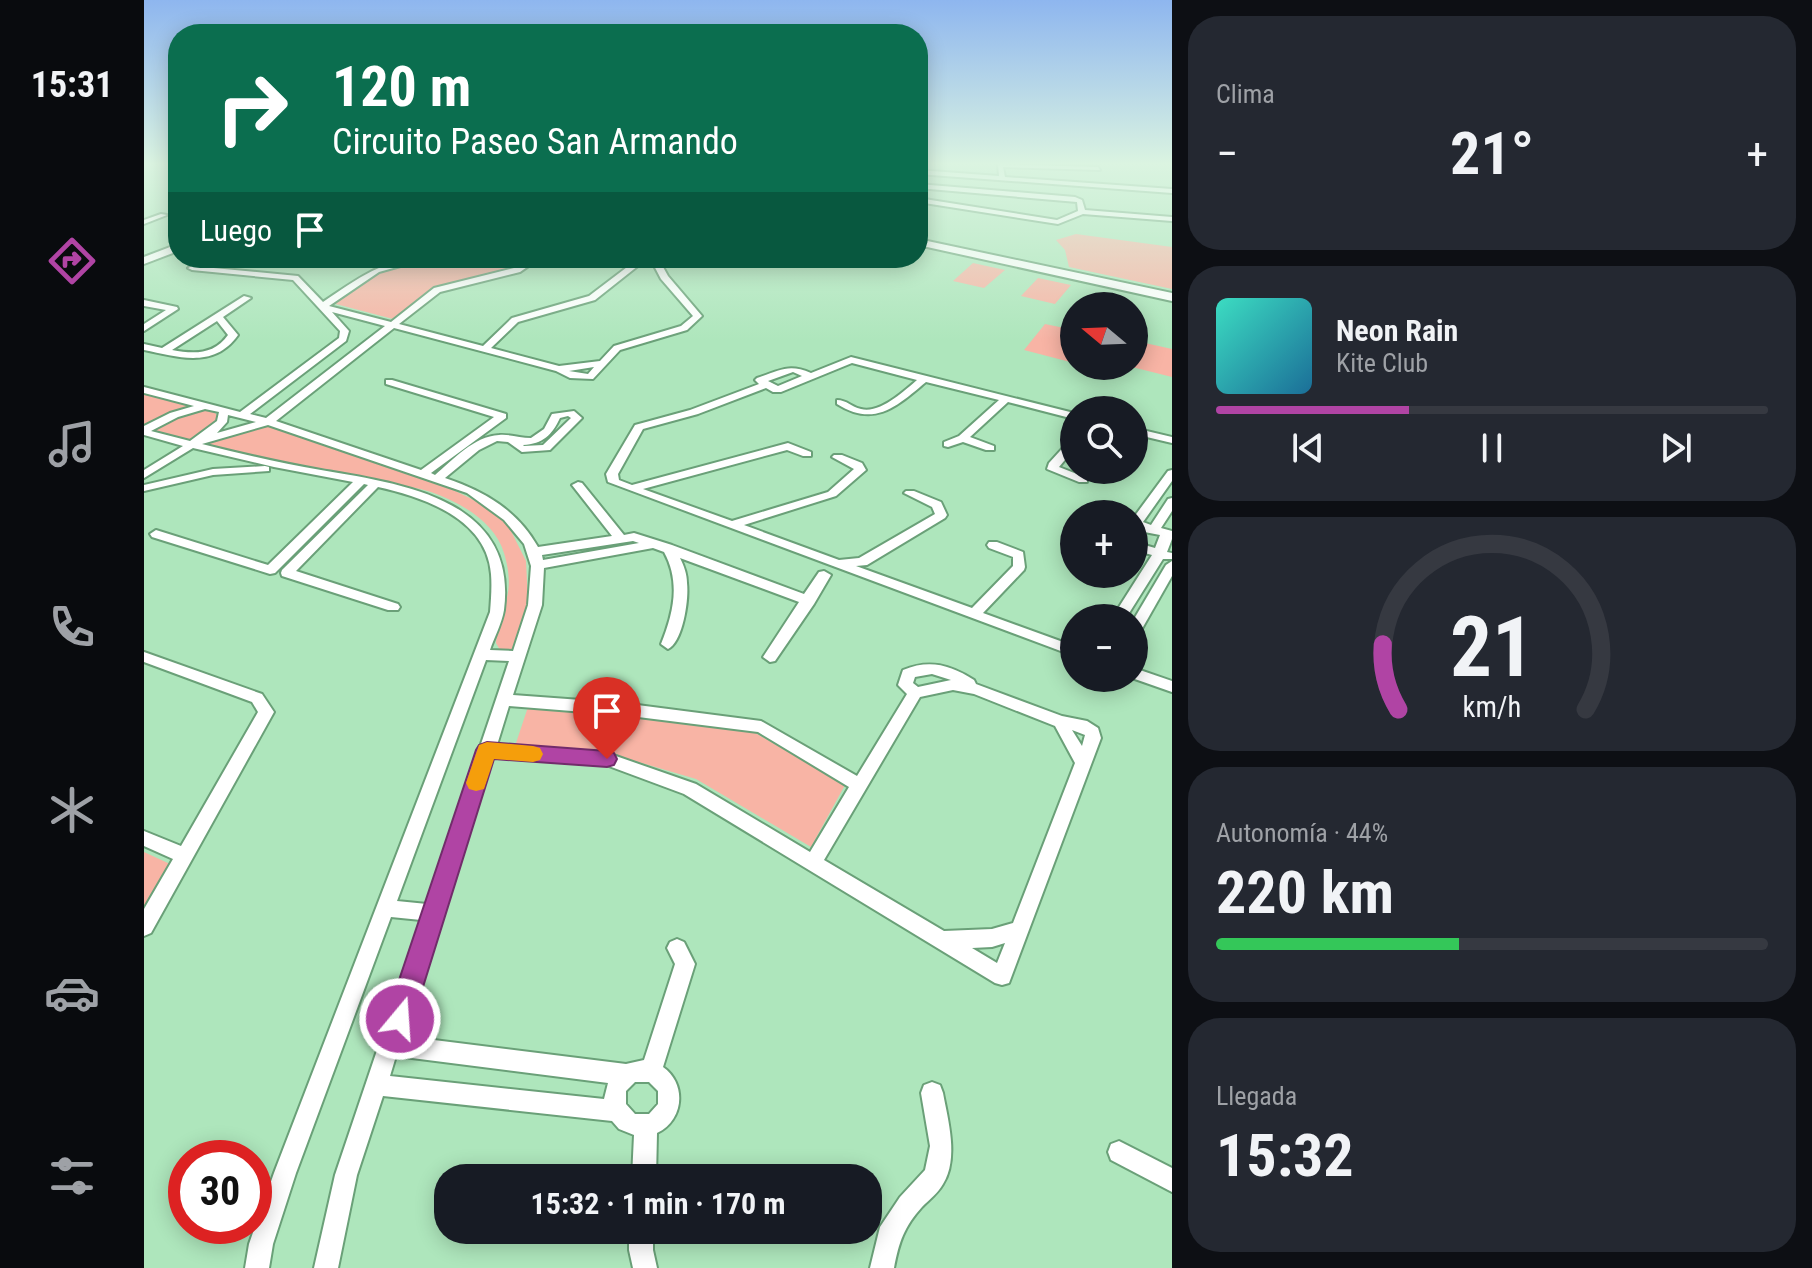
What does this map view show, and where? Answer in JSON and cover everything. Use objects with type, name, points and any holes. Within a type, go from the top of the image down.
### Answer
[{"type":"street","points":[[928,242],[1172,294]]},
{"type":"street","points":[[144,255],[168,247]]},
{"type":"street","points":[[144,261],[168,249]]},
{"type":"street","points":[[242,415],[345,336],[344,328],[292,277],[248,268]]},
{"type":"street","points":[[323,306],[381,268]]},
{"type":"street","points":[[194,443],[268,422],[437,290],[520,268]]},
{"type":"street","points":[[485,349],[515,320],[592,298],[631,268]]},
{"type":"street","points":[[323,306],[559,369],[604,363],[619,346],[684,328],[698,316],[660,270],[647,268]]},
{"type":"street","points":[[314,297],[340,293]]},
{"type":"street","points":[[164,351],[247,298]]},
{"type":"street","points":[[144,303],[174,309],[144,328]]},
{"type":"street","points":[[144,347],[195,356],[209,354],[230,341],[233,335],[218,317]]},
{"type":"street","points":[[1060,412],[851,360],[810,376],[794,369],[760,380],[767,384],[694,412],[639,427],[612,474],[614,482],[631,489],[1060,646]]},
{"type":"street","points":[[841,402],[861,412],[881,408],[924,379]]},
{"type":"street","points":[[389,382],[502,416],[431,475]]},
{"type":"street","points":[[144,390],[268,422],[471,491],[499,508],[536,559],[535,605],[346,1175],[326,1268]]},
{"type":"street","points":[[948,444],[963,438],[1006,399]]},
{"type":"street","points":[[144,431],[174,415],[217,409]]},
{"type":"street","points":[[144,475],[222,422],[217,409]]},
{"type":"street","points":[[431,475],[488,439],[498,437],[522,449],[546,448],[577,418],[570,413],[560,414],[545,435],[534,440],[513,442]]},
{"type":"street","points":[[144,431],[443,502],[465,517],[487,540],[499,565],[501,589],[497,612],[285,1173],[261,1244],[257,1268]]},
{"type":"street","points":[[1148,434],[1172,440]]},
{"type":"street","points":[[963,438],[990,448]]},
{"type":"street","points":[[631,489],[788,446],[807,454]]},
{"type":"street","points":[[732,525],[832,494],[860,470],[858,465],[838,457]]},
{"type":"street","points":[[1060,457],[1053,465],[1053,469],[1060,472]]},
{"type":"street","points":[[144,488],[213,472],[296,469]]},
{"type":"street","points":[[1148,506],[1172,473]]},
{"type":"street","points":[[156,534],[270,570],[367,482]]},
{"type":"street","points":[[367,482],[287,573],[393,607]]},
{"type":"street","points":[[578,485],[620,538]]},
{"type":"street","points":[[835,563],[862,562],[941,515],[937,505],[910,493]]},
{"type":"street","points":[[1129,604],[1166,555],[1164,533],[1172,502]]},
{"type":"street","points":[[536,559],[634,537],[809,601]]},
{"type":"street","points":[[974,614],[1019,567],[1019,555],[993,545]]},
{"type":"street","points":[[536,559],[662,546]]},
{"type":"street","points":[[662,546],[682,582],[682,593],[668,644]]},
{"type":"street","points":[[682,582],[703,561]]},
{"type":"street","points":[[862,562],[899,587]]},
{"type":"street","points":[[1148,607],[1172,565]]},
{"type":"street","points":[[770,657],[824,575]]},
{"type":"street","points":[[481,655],[517,656]]},
{"type":"street","points":[[144,657],[257,698],[266,712],[144,927]]},
{"type":"street","points":[[487,750],[607,759],[690,789],[1002,976],[1093,738],[1092,732],[1082,725],[1060,722],[976,689],[952,674],[935,668],[919,668],[908,674],[905,685],[915,693]]},
{"type":"street","points":[[1148,678],[1172,687]]},
{"type":"street","points":[[813,862],[857,784],[915,693],[953,685],[976,689]]},
{"type":"street","points":[[502,700],[622,709],[761,727],[857,784]]},
{"type":"street","points":[[144,838],[185,856]]},
{"type":"street","points":[[385,908],[434,913]]},
{"type":"street","points":[[942,940],[992,938],[1019,930]]},
{"type":"street","points":[[651,1071],[685,964],[677,948]]},
{"type":"street","points":[[391,1045],[626,1075]]},
{"type":"street","points":[[377,1085],[618,1111],[635,1125],[646,1126],[662,1117],[669,1099],[665,1082],[651,1071],[634,1071],[626,1075],[616,1092],[618,1111]]},
{"type":"street","points":[[882,1268],[888,1235],[908,1205],[935,1176],[941,1146],[932,1093]]},
{"type":"street","points":[[645,1164],[646,1126]]},
{"type":"street","points":[[1119,1152],[1172,1180]]},
{"type":"street","points":[[641,1244],[645,1268]]},
{"type":"shaded area","points":[[1076,234],[1172,247],[1172,289],[1069,267],[1065,250],[1056,240]]},
{"type":"shaded area","points":[[973,263],[1005,270],[984,288],[953,281]]},
{"type":"shaded area","points":[[391,268],[514,268],[434,288],[393,319],[332,303],[377,271]]},
{"type":"shaded area","points":[[1038,278],[1071,285],[1065,292],[1060,292],[1055,304],[1021,296]]},
{"type":"shaded area","points":[[1045,324],[1060,327],[1060,359],[1024,350]]},
{"type":"shaded area","points":[[1148,344],[1172,349],[1172,377],[1148,371]]},
{"type":"shaded area","points":[[144,394],[191,406],[144,424]]},
{"type":"shaded area","points":[[201,410],[212,410],[219,417],[192,440],[154,430],[170,420]]},
{"type":"shaded area","points":[[266,425],[443,485],[488,507],[508,525],[526,561],[528,602],[512,649],[500,650],[496,643],[508,591],[508,568],[499,542],[485,523],[453,501],[431,492],[261,458],[203,443]]},
{"type":"shaded area","points":[[528,707],[613,713],[752,731],[845,785],[811,847],[696,779],[608,753],[515,746]]},
{"type":"shaded area","points":[[144,852],[170,864],[144,908]]},
{"type":"slow traffic","points":[[476,783],[487,750],[533,754]]},
{"type":"route","points":[[400,1019],[487,750],[607,759]]}]
